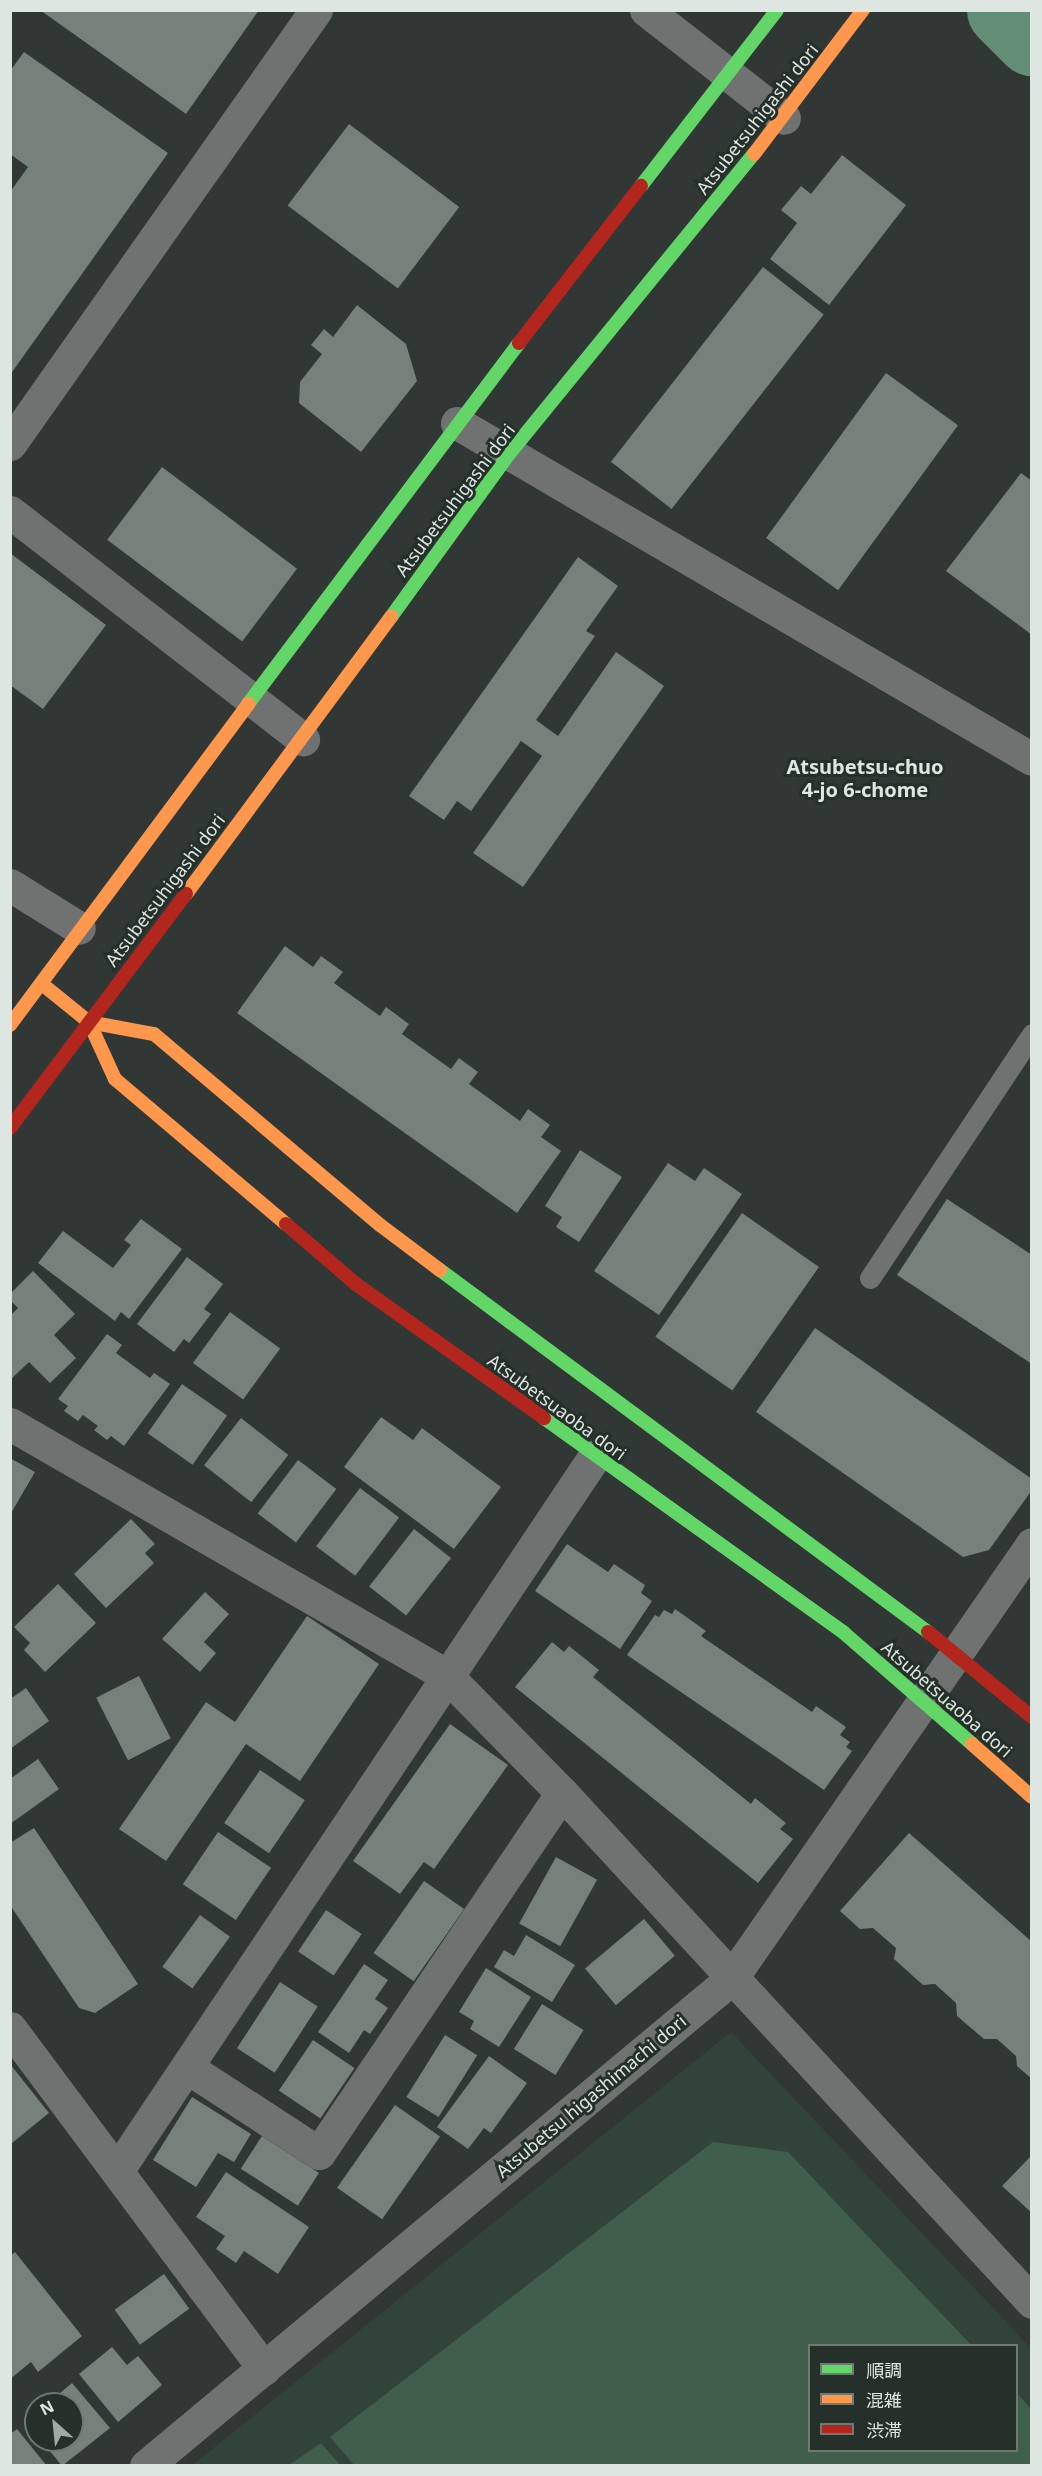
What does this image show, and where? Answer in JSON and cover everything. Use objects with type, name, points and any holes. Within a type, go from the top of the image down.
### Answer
[{"type":"street","points":[[10,444],[316,10]]},
{"type":"street","points":[[646,10],[784,118]]},
{"type":"street","points":[[10,1025],[42,984],[79,928],[457,423],[777,10]]},
{"type":"street","name":"Atsubetsuhigashi dori","points":[[89,1022],[303,738],[509,454],[784,118],[863,10]]},
{"type":"street","points":[[457,423],[1032,759]]},
{"type":"street","points":[[10,512],[303,738]]},
{"type":"street","points":[[10,885],[79,928]]},
{"type":"street","name":"Atsubetsuaoba dori","points":[[42,984],[89,1022],[115,1079],[356,1284],[594,1457],[844,1633],[925,1701],[1032,1797]]},
{"type":"street","points":[[10,1128],[89,1022]]},
{"type":"street","name":"Atsubetsuaoba dori","points":[[89,1022],[154,1034],[380,1226],[958,1653],[1032,1717]]},
{"type":"street","points":[[10,1424],[446,1675],[562,1792],[731,1979],[1032,2302]]},
{"type":"street","points":[[117,2171],[188,2068],[446,1675],[594,1457]]},
{"type":"street","name":"Atsubetsu higashimachi dori","points":[[146,2466],[731,1979],[1032,1544]]},
{"type":"street","points":[[188,2068],[319,2153],[562,1792]]},
{"type":"street","points":[[10,2028],[264,2369]]},
{"type":"lane","points":[[870,1278],[1032,1034]]},
{"type":"shaded area","points":[[731,2032],[1031,2348],[1031,2465],[191,2466]]},
{"type":"green space","points":[[713,2142],[788,2152],[970,2344],[808,2344],[808,2452],[1018,2452],[1018,2394],[1031,2409],[1031,2465],[355,2466],[330,2437]]},
{"type":"green space","points":[[321,2443],[340,2465],[289,2465]]},
{"type":"building","points":[[40,10],[259,10],[186,114]]},
{"type":"building","points":[[24,52],[168,153],[10,375],[10,192],[28,167],[10,154],[10,71]]},
{"type":"building","points":[[349,124],[459,207],[398,289],[288,205]]},
{"type":"building","points":[[842,155],[906,205],[829,305],[770,259],[797,223],[781,210],[801,186],[811,194]]},
{"type":"building","points":[[763,267],[824,314],[672,509],[611,462]]},
{"type":"building","points":[[357,305],[406,344],[417,381],[361,452],[299,403],[300,382],[322,354],[311,345],[324,329],[333,337]]},
{"type":"building","points":[[886,373],[958,425],[838,590],[766,538]]},
{"type":"building","points":[[162,467],[297,569],[242,641],[107,540]]},
{"type":"building","points":[[1021,473],[1032,481],[1032,635],[946,571]]},
{"type":"building","points":[[10,553],[106,625],[43,709],[10,685]]},
{"type":"building","points":[[578,557],[618,586],[586,631],[595,636],[536,720],[558,736],[616,652],[664,686],[523,887],[473,853],[542,756],[521,741],[471,811],[457,801],[444,820],[409,796]]},
{"type":"building","points":[[285,946],[313,967],[321,956],[343,972],[334,983],[380,1016],[386,1007],[409,1024],[402,1034],[451,1069],[459,1058],[478,1072],[469,1084],[520,1121],[528,1109],[550,1125],[541,1137],[561,1151],[517,1213],[237,1013]]},
{"type":"building","points":[[580,1150],[622,1177],[579,1242],[556,1227],[562,1217],[545,1206]]},
{"type":"building","points":[[668,1163],[695,1181],[704,1168],[742,1194],[659,1315],[594,1271]]},
{"type":"building","points":[[947,1199],[1032,1255],[1032,1364],[897,1275]]},
{"type":"building","points":[[742,1213],[819,1267],[732,1391],[655,1337]]},
{"type":"building","points":[[141,1219],[182,1249],[129,1319],[121,1312],[115,1321],[38,1263],[63,1231],[113,1268],[131,1245],[124,1240]]},
{"type":"building","points":[[187,1257],[223,1284],[204,1309],[211,1314],[189,1343],[184,1339],[174,1352],[137,1324]]},
{"type":"building","points":[[33,1271],[75,1314],[54,1335],[76,1358],[50,1383],[29,1362],[10,1380],[10,1316],[18,1308],[10,1300],[10,1294]]},
{"type":"building","points":[[230,1312],[280,1348],[243,1399],[193,1363]]},
{"type":"building","points":[[815,1328],[1032,1479],[1032,1490],[989,1550],[963,1557],[756,1412]]},
{"type":"building","points":[[107,1334],[122,1345],[116,1353],[150,1378],[154,1373],[170,1384],[124,1446],[111,1436],[107,1440],[94,1430],[98,1426],[83,1415],[78,1421],[64,1411],[68,1406],[58,1399]]},
{"type":"building","points":[[182,1384],[227,1416],[193,1465],[148,1433]]},
{"type":"building","points":[[381,1417],[413,1440],[422,1428],[501,1487],[454,1549],[344,1467]]},
{"type":"building","points":[[241,1418],[288,1455],[251,1502],[204,1465]]},
{"type":"building","points":[[10,1458],[35,1472],[10,1515]]},
{"type":"building","points":[[298,1460],[336,1489],[296,1542],[258,1514]]},
{"type":"building","points":[[360,1488],[399,1517],[355,1576],[316,1546]]},
{"type":"building","points":[[131,1519],[155,1544],[145,1553],[154,1563],[106,1608],[74,1574]]},
{"type":"building","points":[[414,1529],[451,1558],[406,1615],[369,1587]]},
{"type":"building","points":[[567,1544],[608,1572],[614,1564],[645,1585],[641,1593],[652,1601],[620,1649],[535,1591]]},
{"type":"building","points":[[58,1584],[96,1623],[45,1672],[24,1650],[30,1643],[14,1627]]},
{"type":"building","points":[[205,1592],[229,1614],[204,1642],[216,1653],[200,1672],[162,1639]]},
{"type":"building","points":[[675,1609],[706,1631],[701,1636],[812,1712],[816,1706],[846,1727],[840,1735],[850,1742],[846,1747],[852,1751],[824,1790],[627,1655],[655,1615],[659,1617],[664,1610],[672,1614]]},
{"type":"building","points":[[307,1616],[379,1664],[300,1781],[246,1744],[166,1861],[119,1829],[206,1702],[235,1722]]},
{"type":"building","points":[[552,1642],[564,1652],[569,1646],[599,1670],[593,1677],[751,1804],[755,1798],[786,1823],[780,1829],[793,1839],[758,1883],[515,1687]]},
{"type":"building","points":[[139,1676],[171,1738],[128,1760],[96,1698]]},
{"type":"building","points":[[26,1688],[49,1721],[10,1749],[10,1699]]},
{"type":"building","points":[[450,1724],[508,1765],[434,1869],[424,1862],[400,1894],[353,1861]]},
{"type":"building","points":[[38,1759],[59,1789],[10,1824],[10,1779]]},
{"type":"building","points":[[260,1770],[305,1800],[269,1853],[224,1823]]},
{"type":"building","points":[[34,1828],[138,1984],[95,2013],[79,2008],[10,1905],[10,1843]]},
{"type":"building","points":[[218,1832],[271,1868],[236,1920],[183,1884]]},
{"type":"building","points":[[909,1833],[1032,1942],[1032,2079],[1017,2066],[1016,2056],[997,2039],[984,2039],[957,2016],[956,2003],[935,1984],[923,1985],[894,1959],[896,1948],[873,1928],[860,1929],[840,1911]]},
{"type":"building","points":[[556,1857],[597,1880],[560,1946],[519,1923]]},
{"type":"building","points":[[424,1881],[464,1909],[414,1981],[374,1953]]},
{"type":"building","points":[[326,1910],[362,1934],[334,1975],[298,1951]]},
{"type":"building","points":[[200,1915],[230,1937],[192,1989],[162,1967]]},
{"type":"building","points":[[644,1919],[675,1956],[616,2005],[585,1968]]},
{"type":"building","points":[[526,1935],[575,1965],[552,2002],[494,1967],[504,1950],[514,1956]]},
{"type":"building","points":[[364,1964],[388,1980],[375,1999],[388,2008],[370,2034],[364,2030],[349,2053],[318,2032]]},
{"type":"building","points":[[486,1968],[531,1997],[499,2047],[470,2029],[474,2021],[459,2012]]},
{"type":"building","points":[[280,1982],[318,2007],[275,2073],[237,2048]]},
{"type":"building","points":[[542,2004],[584,2030],[555,2075],[514,2049]]},
{"type":"building","points":[[445,2035],[477,2055],[439,2117],[406,2097]]},
{"type":"building","points":[[313,2040],[354,2068],[320,2119],[279,2091]]},
{"type":"building","points":[[489,2056],[527,2083],[491,2133],[484,2128],[468,2149],[437,2127]]},
{"type":"building","points":[[10,2064],[49,2113],[12,2143],[10,2141]]},
{"type":"building","points":[[192,2097],[251,2134],[234,2162],[218,2153],[196,2187],[153,2160]]},
{"type":"building","points":[[395,2105],[440,2137],[382,2219],[337,2188]]},
{"type":"building","points":[[262,2136],[319,2173],[298,2206],[241,2169]]},
{"type":"building","points":[[1032,2155],[1032,2213],[1002,2186]]},
{"type":"building","points":[[226,2172],[309,2227],[278,2274],[244,2251],[236,2263],[216,2249],[225,2236],[196,2217]]},
{"type":"building","points":[[15,2252],[82,2336],[38,2372],[31,2362],[10,2379],[10,2256]]},
{"type":"building","points":[[164,2274],[189,2309],[140,2345],[115,2310]]},
{"type":"building","points":[[112,2347],[127,2365],[138,2356],[162,2385],[118,2422],[79,2374]]},
{"type":"building","points":[[72,2383],[80,2392],[61,2392]]},
{"type":"building","points":[[84,2397],[110,2428],[84,2449]]},
{"type":"building","points":[[17,2429],[24,2438],[24,2452],[36,2452],[47,2466],[10,2466],[10,2434]]},
{"type":"building","points":[[51,2452],[80,2452],[62,2466]]},
{"type":"waterway","points":[[1004,10],[1032,38]]},
{"type":"traffic: fast","points":[[641,186],[777,10]]},
{"type":"traffic: fast","points":[[391,617],[509,454],[754,154]]},
{"type":"traffic: fast","points":[[248,704],[519,343]]},
{"type":"traffic: fast","points":[[440,1270],[928,1632]]},
{"type":"traffic: fast","points":[[544,1418],[844,1633],[972,1744]]},
{"type":"traffic: slow","points":[[754,154],[863,10]]},
{"type":"traffic: slow","points":[[186,894],[391,617]]},
{"type":"traffic: slow","points":[[10,1025],[248,704]]},
{"type":"traffic: slow","points":[[42,984],[89,1022],[115,1079],[286,1224]]},
{"type":"traffic: slow","points":[[89,1022],[154,1034],[380,1225],[440,1270]]},
{"type":"traffic: slow","points":[[972,1744],[1032,1797]]},
{"type":"traffic: jam","points":[[519,343],[641,186]]},
{"type":"traffic: jam","points":[[10,1128],[186,894]]},
{"type":"traffic: jam","points":[[286,1224],[356,1284],[544,1418]]},
{"type":"traffic: jam","points":[[928,1632],[1032,1717]]},
{"type":"district","name":"Atsubetsu-chuo 4-jo 6-chome","points":[[865,778]]}]
